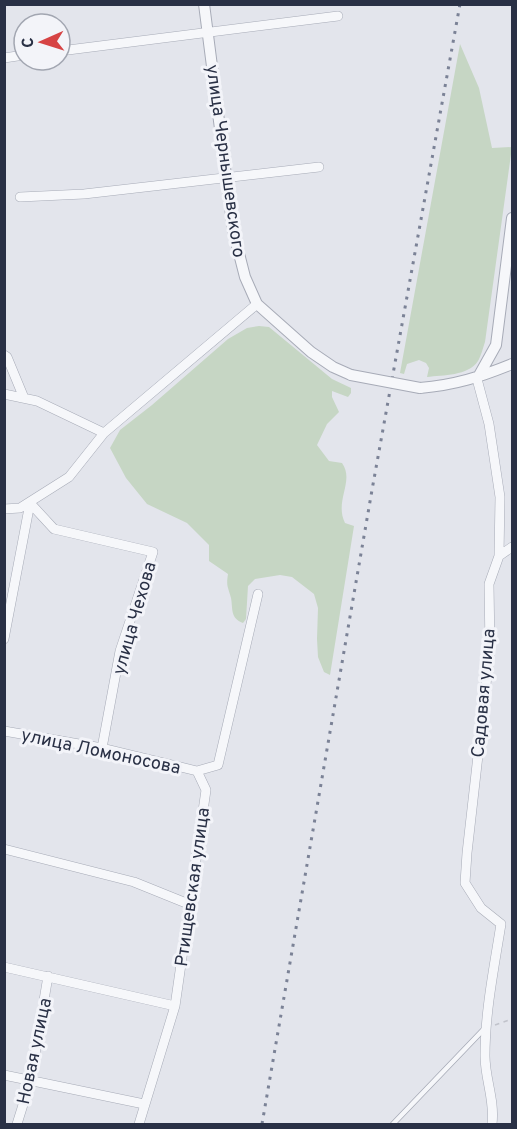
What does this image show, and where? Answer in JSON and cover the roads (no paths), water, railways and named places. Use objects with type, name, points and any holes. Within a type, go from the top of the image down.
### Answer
[{"type":"street","name":"улица Чернышевского","points":[[204,4],[233,230],[242,267],[257,304],[311,352],[333,367],[351,375],[420,388],[447,386],[477,379],[513,364]]},
{"type":"street","points":[[72,49],[338,16]]},
{"type":"street","points":[[20,197],[84,194],[319,167]]},
{"type":"street","points":[[477,379],[496,345],[513,218]]},
{"type":"street","points":[[4,509],[20,508],[69,477],[104,433],[257,304]]},
{"type":"street","points":[[4,355],[8,357],[24,398]]},
{"type":"street","name":"Садовая улица","points":[[477,379],[489,424],[500,497],[499,556],[489,584],[490,649],[465,884],[481,908],[501,924]]},
{"type":"street","points":[[4,394],[37,401],[104,433]]},
{"type":"street","points":[[4,639],[30,503]]},
{"type":"street","name":"улица Чехова","points":[[30,503],[54,529],[153,552],[120,651],[102,748]]},
{"type":"street","points":[[499,556],[513,547]]},
{"type":"street","points":[[197,771],[218,765],[258,594]]},
{"type":"street","name":"улица Ломоносова","points":[[4,731],[102,748],[197,771]]},
{"type":"street","name":"Ртищевская улица","points":[[139,1125],[175,1006],[206,790],[197,771]]},
{"type":"street","points":[[4,849],[134,882],[191,905]]},
{"type":"street","points":[[492,1125],[490,1081],[485,1061],[485,1028],[501,924],[513,922]]},
{"type":"street","points":[[4,967],[175,1006]]},
{"type":"street","name":"Новая улица","points":[[17,1125],[31,1079],[48,976]]},
{"type":"street","points":[[4,1075],[144,1104]]},
{"type":"lane","points":[[393,1125],[485,1028]]},
{"type":"railway","points":[[262,1124],[372,490],[460,4]]}]
